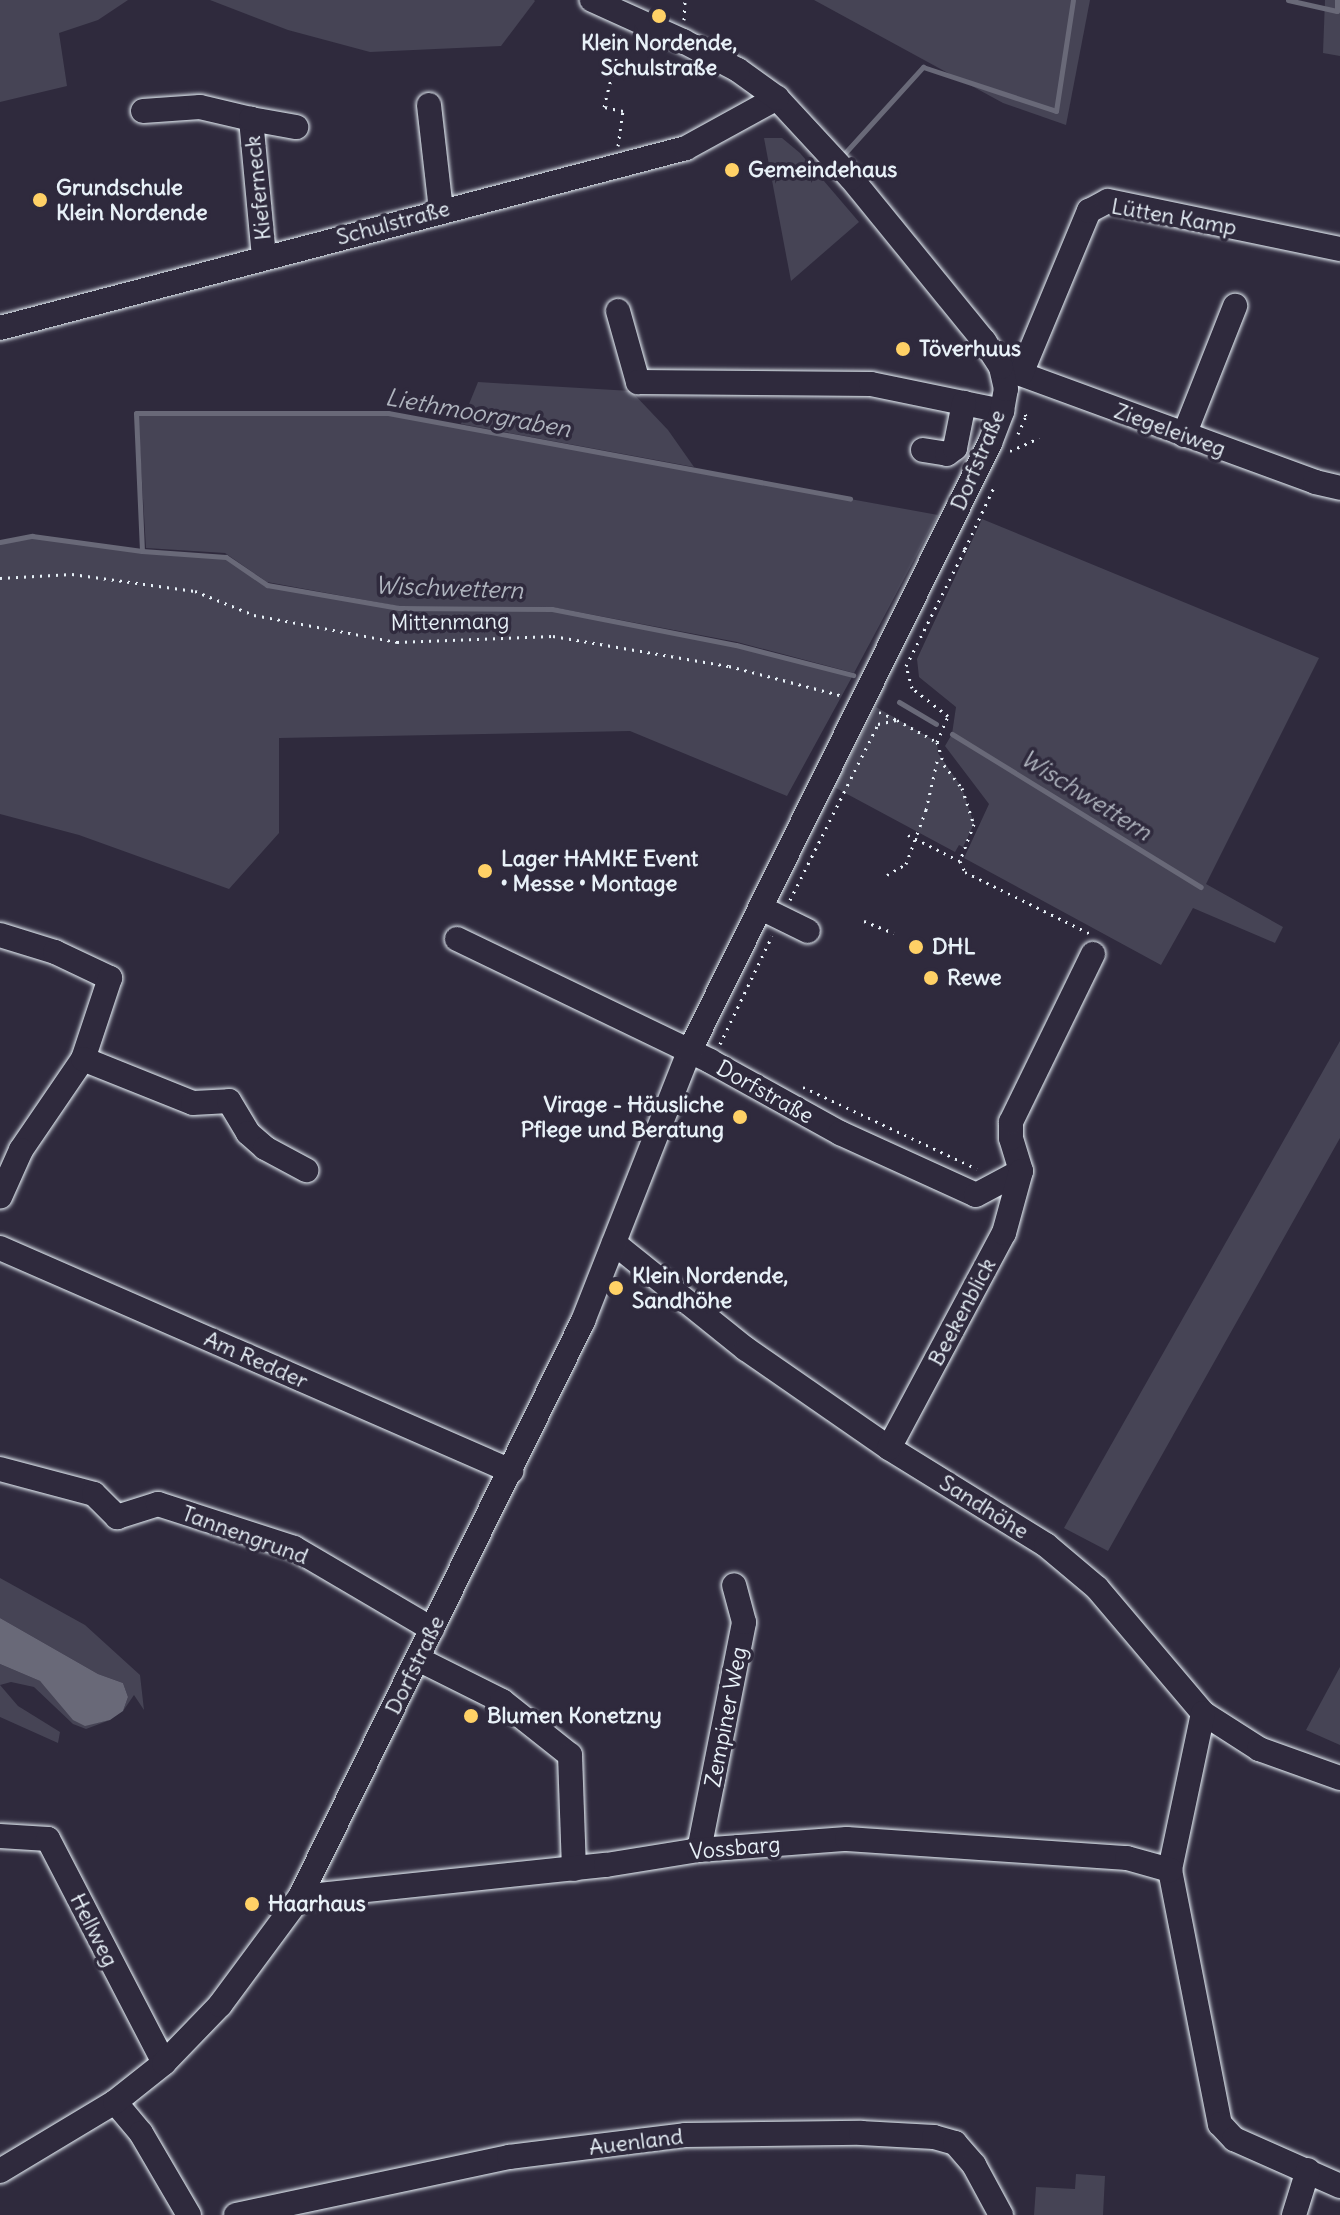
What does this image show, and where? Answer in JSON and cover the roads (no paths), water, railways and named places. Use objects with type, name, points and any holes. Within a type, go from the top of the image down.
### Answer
[{"type":"street","points":[[592,0],[738,70],[777,98],[851,178],[1011,371]]},
{"type":"street","name":"Schulstraße","points":[[0,328],[686,148],[777,98]]},
{"type":"street","points":[[429,105],[441,210]]},
{"type":"street","name":"Kieferneck","points":[[143,111],[200,107],[296,127]]},
{"type":"street","name":"Kieferneck","points":[[251,119],[264,257]]},
{"type":"street","name":"Lütten Kamp","points":[[1011,371],[1089,211],[1108,201],[1340,249]]},
{"type":"street","points":[[1184,435],[1235,306]]},
{"type":"street","points":[[618,311],[638,382],[871,384],[1002,411]]},
{"type":"street","name":"Dorfstraße","points":[[0,2171],[115,2102],[164,2063],[220,2005],[300,1897],[583,1321],[614,1243],[771,913],[861,704],[951,523],[1002,411],[1011,371]]},
{"type":"street","name":"Ziegeleiweg","points":[[1011,371],[1315,482],[1340,488]]},
{"type":"street","points":[[923,450],[947,454],[955,448],[964,403]]},
{"type":"street","points":[[771,913],[808,931]]},
{"type":"street","points":[[0,935],[55,952],[110,978],[83,1059],[21,1150],[0,1197]]},
{"type":"street","points":[[457,939],[700,1057]]},
{"type":"street","name":"Beekenblick","points":[[889,1448],[1004,1233],[1021,1171],[1011,1138],[1011,1122],[1093,954]]},
{"type":"street","name":"Dorfstraße","points":[[700,1057],[840,1133],[976,1195],[1021,1171]]},
{"type":"street","points":[[83,1059],[193,1103],[229,1101],[248,1133],[265,1148],[306,1170]]},
{"type":"street","name":"Sandhöhe","points":[[614,1243],[746,1349],[889,1448],[1046,1545],[1097,1588],[1203,1713],[1259,1749],[1340,1778]]},
{"type":"street","name":"Am Redder","points":[[0,1248],[511,1471]]},
{"type":"street","name":"Tannengrund","points":[[0,1469],[94,1494],[117,1517],[158,1504],[294,1548],[432,1629]]},
{"type":"street","name":"Zempiner Weg","points":[[699,1850],[744,1622],[734,1585]]},
{"type":"street","points":[[418,1659],[502,1701],[570,1755],[574,1869]]},
{"type":"street","points":[[1203,1713],[1170,1870],[1220,2124],[1234,2139],[1340,2186]]},
{"type":"street","name":"Hellweg","points":[[0,1836],[48,1839],[164,2063]]},
{"type":"street","name":"Vossbarg","points":[[300,1897],[574,1869],[699,1850],[847,1839],[1127,1858],[1170,1870]]},
{"type":"street","points":[[115,2102],[141,2133],[189,2215]]},
{"type":"street","name":"Auenland","points":[[236,2215],[509,2157],[685,2135],[861,2133],[934,2137],[955,2143],[974,2165],[1001,2215]]},
{"type":"street","points":[[1294,2215],[1308,2170]]},
{"type":"water","points":[[0,1618],[98,1674],[123,1683],[128,1697],[123,1711],[110,1720],[85,1726],[73,1720],[40,1681],[0,1664]]},
{"type":"waterway","name":"Liethmoorgraben","points":[[844,154],[923,67],[1056,111],[1073,0]]},
{"type":"waterway","name":"Liethmoorgraben","points":[[1288,0],[1337,11],[1337,0]]},
{"type":"waterway","name":"Liethmoorgraben","points":[[142,551],[136,413],[388,413],[850,499]]},
{"type":"waterway","name":"Wischwettern","points":[[0,542],[32,536],[142,551],[226,557],[267,585],[399,608],[552,609],[736,645],[853,675]]},
{"type":"waterway","name":"Wischwettern","points":[[899,702],[936,724]]},
{"type":"waterway","name":"Wischwettern","points":[[952,734],[1201,887]]},
{"type":"place","name":"Klein Nordende, Schulstraße","points":[[659,16]]},
{"type":"place","name":"Gemeindehaus","points":[[732,170]]},
{"type":"place","name":"Grundschule Klein Nordende","points":[[40,200]]},
{"type":"place","name":"Töverhuus","points":[[903,349]]},
{"type":"place","name":"Lager HAMKE Event • Messe • Montage","points":[[485,871]]},
{"type":"place","name":"DHL","points":[[916,947]]},
{"type":"place","name":"Rewe","points":[[931,978]]},
{"type":"place","name":"Virage - Häusliche Pflege und Beratung","points":[[740,1117]]},
{"type":"place","name":"Klein Nordende, Sandhöhe","points":[[616,1288]]},
{"type":"place","name":"Blumen Konetzny","points":[[471,1716]]},
{"type":"place","name":"Haarhaus","points":[[252,1904]]}]
